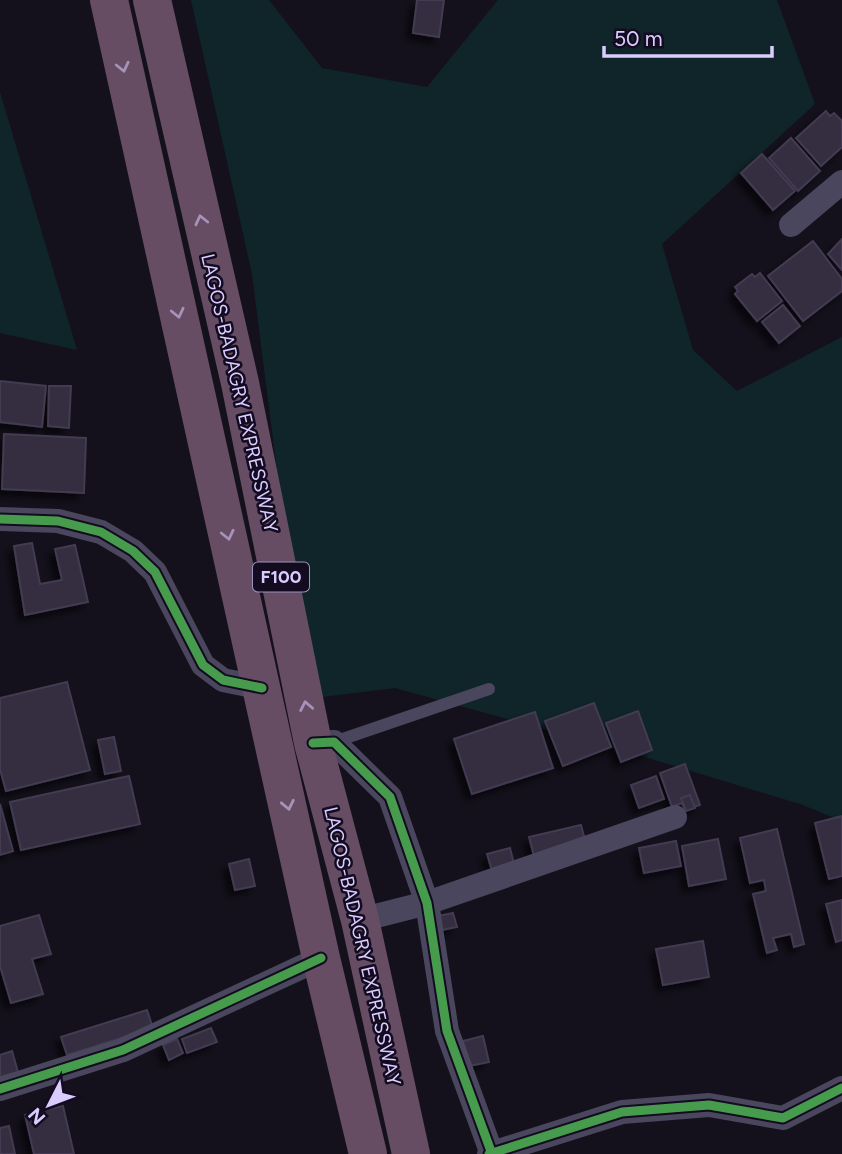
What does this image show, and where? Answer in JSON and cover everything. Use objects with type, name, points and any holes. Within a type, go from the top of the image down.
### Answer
[{"type":"highway","name":"F100","points":[[108,0],[321,958],[368,1154]]},
{"type":"highway","name":"LAGOS-BADAGRY EXPRESSWAY","points":[[152,0],[324,742],[411,1154]]},
{"type":"street","points":[[791,225],[842,181]]},
{"type":"street","points":[[0,519],[58,521],[101,531],[133,551],[155,572],[204,665],[223,680],[262,688]]},
{"type":"street","points":[[324,742],[390,797],[427,903],[447,1031],[491,1154],[622,1112],[709,1105],[783,1118],[842,1088]]},
{"type":"street","points":[[360,920],[427,903],[675,817]]},
{"type":"street","points":[[0,1089],[123,1050],[321,958]]},
{"type":"lane","points":[[324,742],[489,689]]},
{"type":"green space","points":[[191,0],[269,0],[322,68],[427,87],[498,0],[777,0],[815,104],[662,244],[693,350],[737,391],[842,337],[842,821],[803,805],[645,757],[395,688],[306,699],[252,274]]},
{"type":"green space","points":[[0,92],[77,350],[0,333]]},
{"type":"building","points":[[417,0],[444,0],[439,37],[413,33]]},
{"type":"building","points":[[826,111],[830,116],[834,113],[842,121],[842,147],[821,166],[796,138]]},
{"type":"building","points":[[791,138],[820,171],[798,191],[769,158]]},
{"type":"building","points":[[762,154],[795,191],[773,210],[741,173]]},
{"type":"building","points":[[842,239],[842,270],[828,254]]},
{"type":"building","points":[[813,241],[842,279],[842,291],[803,321],[768,276]]},
{"type":"building","points":[[760,273],[782,301],[757,321],[735,294],[738,291],[735,287],[752,274],[755,277]]},
{"type":"building","points":[[783,305],[800,326],[779,343],[762,322]]},
{"type":"building","points":[[0,381],[46,386],[42,427],[0,422]]},
{"type":"building","points":[[49,386],[71,386],[69,428],[48,426]]},
{"type":"building","points":[[4,434],[86,438],[84,493],[2,489]]},
{"type":"building","points":[[32,543],[40,584],[62,580],[55,549],[75,545],[88,602],[25,615],[14,546]]},
{"type":"building","points":[[67,682],[90,770],[6,791],[0,769],[0,698]]},
{"type":"building","points":[[594,703],[611,747],[563,766],[545,721]]},
{"type":"building","points":[[638,711],[652,750],[621,762],[606,723]]},
{"type":"building","points":[[535,712],[553,768],[472,794],[454,739]]},
{"type":"building","points":[[114,737],[121,771],[105,774],[98,740]]},
{"type":"building","points":[[685,764],[700,805],[685,810],[682,803],[672,807],[660,773]]},
{"type":"building","points":[[129,776],[140,824],[21,850],[10,802]]},
{"type":"building","points":[[656,776],[664,799],[639,808],[631,785]]},
{"type":"building","points":[[690,795],[695,808],[686,811],[681,798]]},
{"type":"building","points":[[0,804],[13,851],[0,855]]},
{"type":"building","points":[[842,816],[842,876],[829,879],[815,823]]},
{"type":"building","points":[[581,825],[586,844],[534,856],[529,837]]},
{"type":"building","points":[[777,829],[804,944],[794,947],[791,934],[773,938],[777,950],[767,953],[753,894],[766,891],[764,880],[750,883],[740,838]]},
{"type":"building","points":[[718,839],[726,879],[689,886],[682,846]]},
{"type":"building","points":[[676,841],[681,866],[644,873],[639,848]]},
{"type":"building","points":[[510,848],[514,864],[492,871],[487,854]]},
{"type":"building","points":[[249,859],[255,886],[235,890],[229,864]]},
{"type":"building","points":[[842,900],[842,940],[836,942],[826,904]]},
{"type":"building","points":[[453,913],[457,927],[442,930],[438,916]]},
{"type":"building","points":[[39,915],[51,954],[32,959],[43,994],[11,1003],[0,966],[0,926]]},
{"type":"building","points":[[703,941],[709,977],[663,985],[656,949]]},
{"type":"building","points":[[147,1010],[153,1028],[67,1055],[61,1037]]},
{"type":"building","points":[[211,1028],[217,1042],[187,1053],[182,1039]]},
{"type":"building","points":[[483,1036],[489,1062],[469,1066],[463,1041]]},
{"type":"building","points":[[177,1039],[183,1053],[169,1060],[163,1045]]},
{"type":"building","points":[[12,1051],[18,1072],[0,1077],[0,1055]]},
{"type":"building","points":[[63,1106],[74,1154],[34,1154],[25,1115]]},
{"type":"building","points":[[9,1126],[15,1154],[0,1154],[0,1128]]},
{"type":"cycle path","points":[[0,519],[58,521],[101,532],[133,551],[155,572],[203,665],[223,680],[262,688]]},
{"type":"cycle path","points":[[313,743],[334,742],[390,797],[427,903],[447,1031],[492,1154]]},
{"type":"cycle path","points":[[0,1089],[123,1050],[321,958]]},
{"type":"cycle path","points":[[489,1154],[622,1112],[709,1105],[783,1118],[842,1088]]}]
